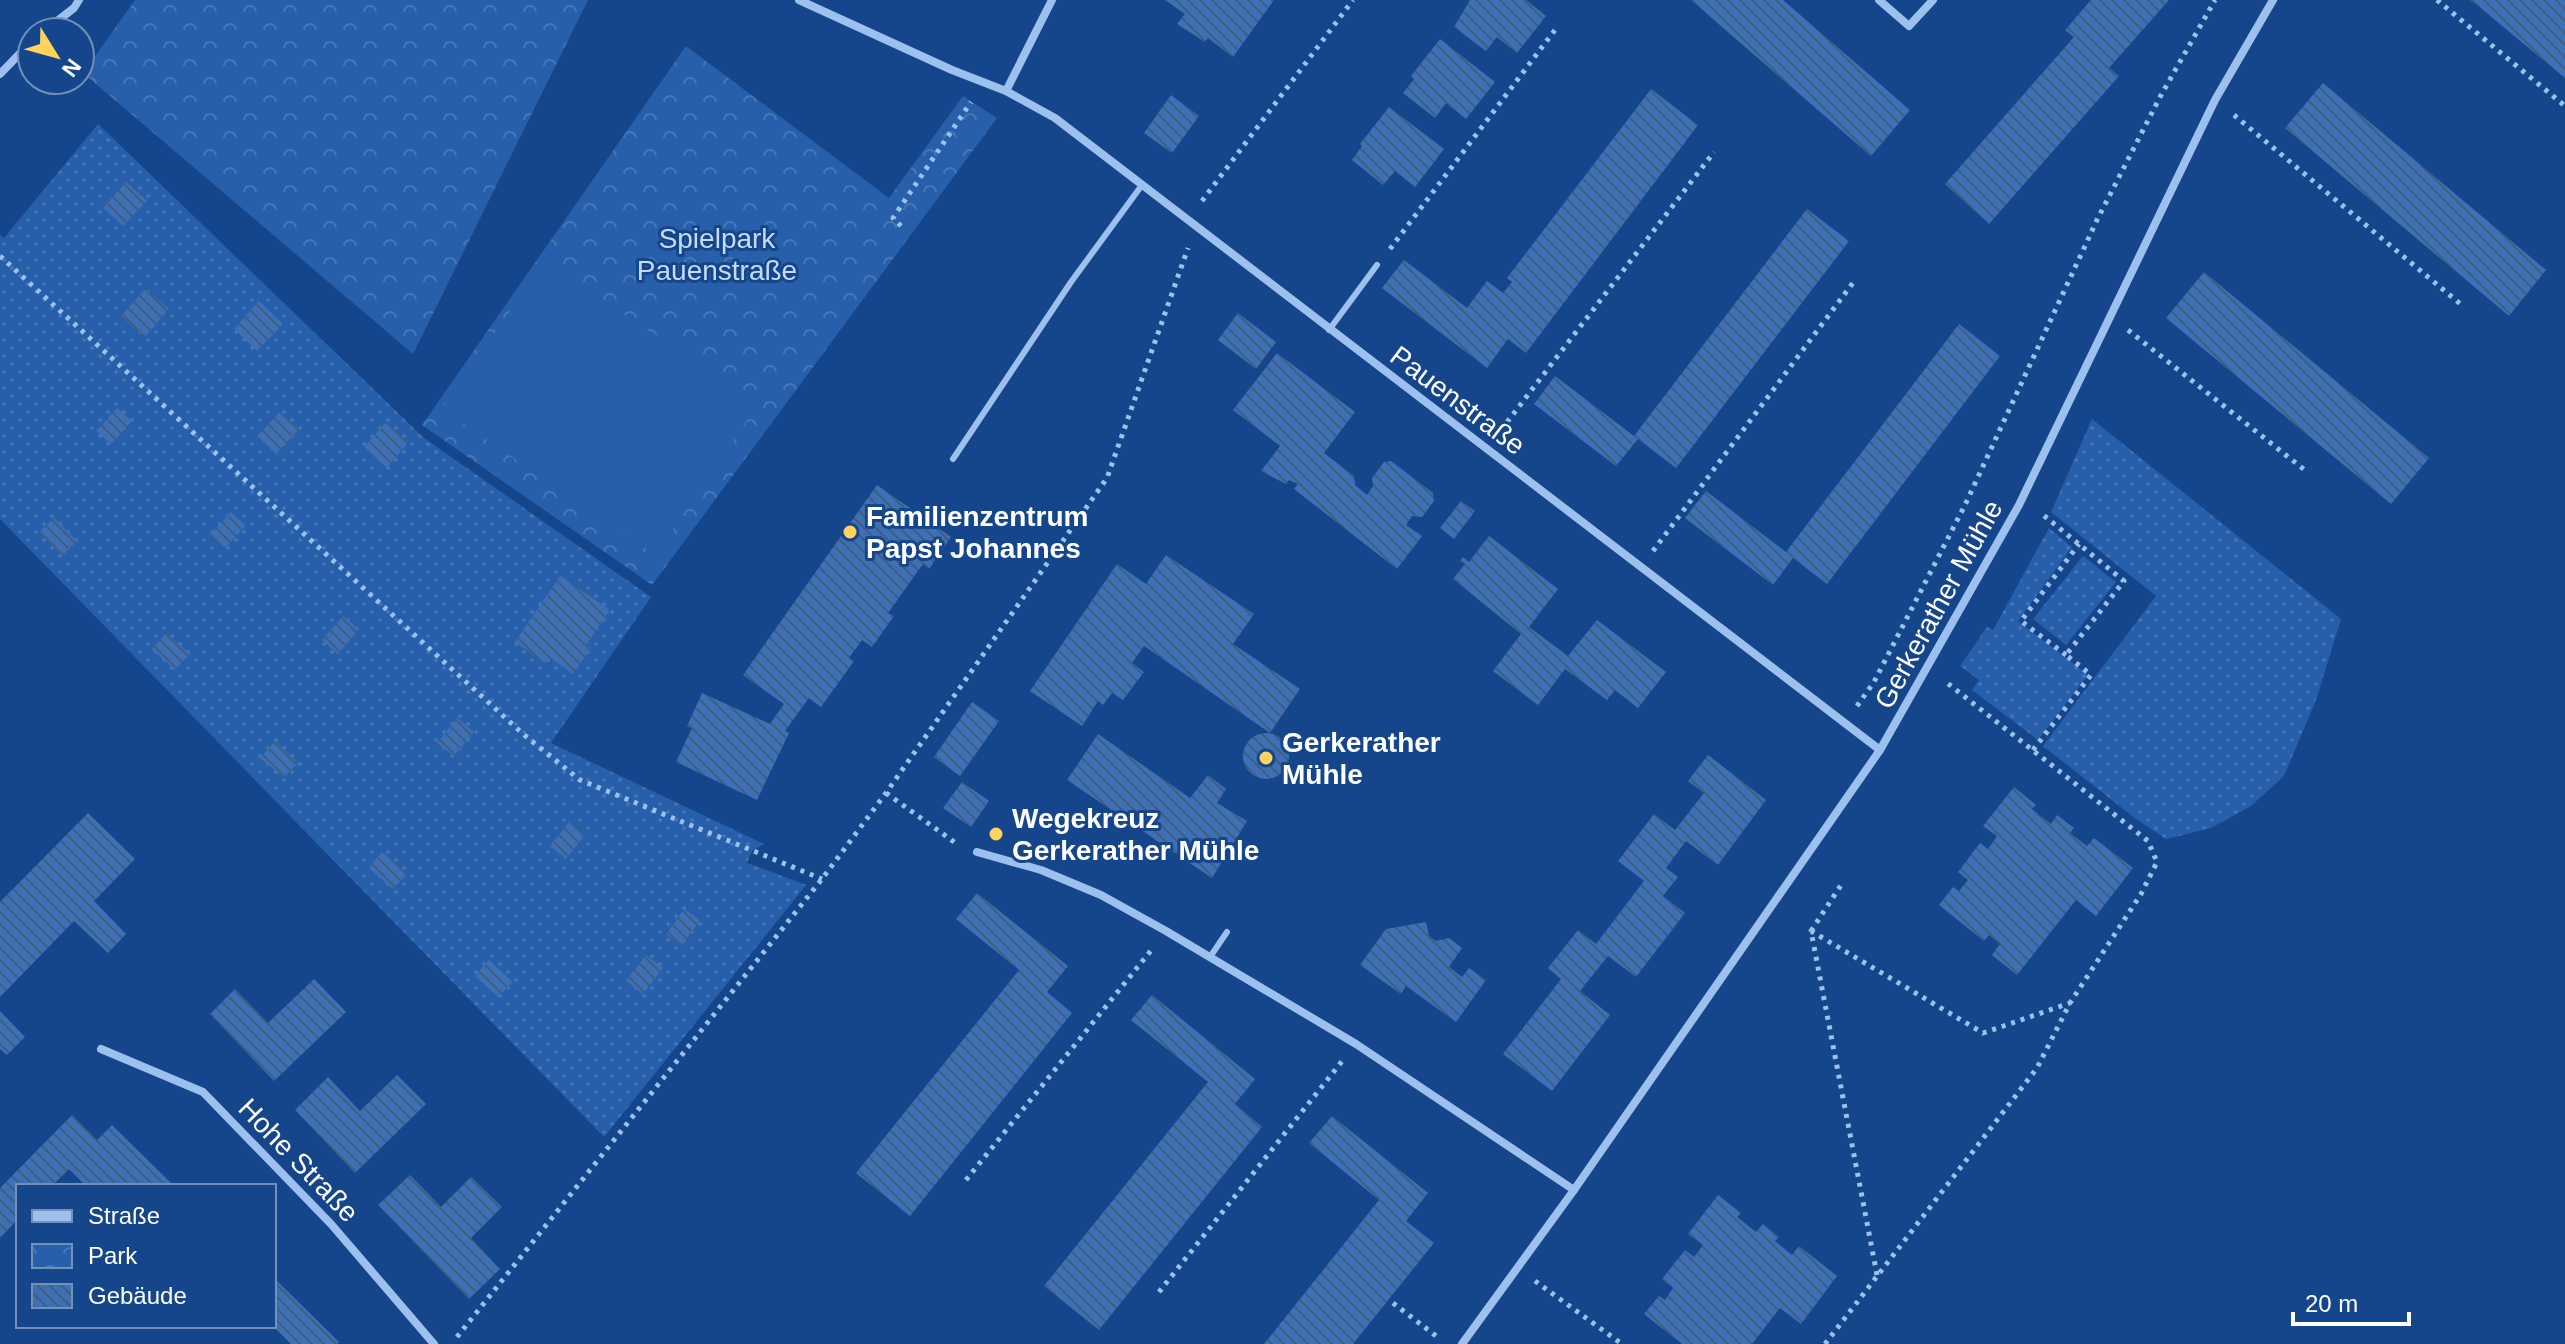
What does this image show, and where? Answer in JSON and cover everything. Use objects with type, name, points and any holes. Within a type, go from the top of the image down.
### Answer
[{"type":"street","points":[[64,16],[79,0]]},
{"type":"street","name":"Pauenstraße","points":[[799,0],[952,70],[1006,91],[1055,118],[1880,750]]},
{"type":"street","points":[[1006,91],[1052,0]]},
{"type":"street","points":[[1879,0],[1909,26],[1933,0]]},
{"type":"street","name":"Gerkerather Mühle","points":[[1462,1344],[1574,1190],[1880,750],[2022,498],[2215,100],[2273,0]]},
{"type":"street","points":[[0,74],[16,58]]},
{"type":"street","points":[[977,852],[1041,870],[1101,895],[1166,931],[1356,1044],[1574,1190]]},
{"type":"street","name":"Hohe Straße","points":[[101,1049],[203,1092],[331,1224],[434,1344]]},
{"type":"lane","points":[[953,459],[1071,282],[1142,185]]},
{"type":"lane","points":[[1329,330],[1377,265]]},
{"type":"lane","points":[[1210,957],[1227,932]]},
{"type":"path","points":[[1186,221],[1353,0]]},
{"type":"path","points":[[1845,723],[1874,682],[1965,505],[2097,220],[2160,97],[2215,0]]},
{"type":"path","points":[[2437,0],[2565,106]]},
{"type":"path","points":[[1377,265],[1558,26]]},
{"type":"path","points":[[901,226],[893,218],[986,82]]},
{"type":"path","points":[[2215,100],[2464,307]]},
{"type":"path","points":[[1486,450],[1714,152]]},
{"type":"path","points":[[452,1344],[822,879],[1107,478],[1195,228]]},
{"type":"path","points":[[0,256],[523,734],[580,780],[822,879]]},
{"type":"path","points":[[1641,567],[1855,280]]},
{"type":"path","points":[[2112,317],[2306,471]]},
{"type":"path","points":[[2022,498],[2124,581],[2066,655]]},
{"type":"path","points":[[2033,750],[2091,675],[2021,621],[2079,544]]},
{"type":"path","points":[[1825,1344],[2037,1068],[2070,1003],[2141,894],[2157,862],[2148,841],[1928,668]]},
{"type":"path","points":[[886,793],[958,845],[977,852]]},
{"type":"path","points":[[1843,882],[1811,931],[1878,1276]]},
{"type":"path","points":[[966,1180],[1166,931]]},
{"type":"path","points":[[1811,931],[1983,1033],[2070,1003]]},
{"type":"path","points":[[1159,1292],[1356,1044]]},
{"type":"path","points":[[1517,1268],[1622,1344]]},
{"type":"path","points":[[1393,1303],[1447,1344]]},
{"type":"green space","points":[[135,0],[588,0],[413,354],[96,84],[96,55]]},
{"type":"green space","name":"Spielpark Pauenstraße","points":[[686,46],[889,198],[963,96],[997,118],[652,585],[422,425]]},
{"type":"green space","points":[[98,124],[424,438],[651,597],[551,743],[764,844],[752,851],[747,863],[806,885],[604,1137],[0,519],[0,235],[4,238]]},
{"type":"green space","points":[[544,263],[759,402],[656,555],[442,409]]},
{"type":"green space","points":[[2092,419],[2341,619],[2316,700],[2284,776],[2251,806],[2211,828],[2166,839],[2043,746],[2156,596],[2051,512]]},
{"type":"green space","points":[[2049,528],[2072,547],[2018,621],[2088,675],[2038,740],[1972,690],[1979,680],[1960,666],[1987,627],[1993,630]]},
{"type":"green space","points":[[2083,556],[2116,582],[2066,645],[2033,619]]},
{"type":"building","points":[[1165,0],[1274,0],[1233,57],[1208,38],[1205,42],[1177,24],[1185,14]]},
{"type":"building","points":[[1470,0],[1526,0],[1546,16],[1517,53],[1497,37],[1486,51],[1454,27]]},
{"type":"building","points":[[1691,0],[1783,0],[1910,110],[1871,156]]},
{"type":"building","points":[[2091,0],[2169,0],[2109,68],[2119,76],[1989,224],[1945,184],[2074,37],[2065,30]]},
{"type":"building","points":[[2470,0],[2565,0],[2565,78],[2477,5]]},
{"type":"building","points":[[1440,39],[1495,82],[1466,119],[1446,103],[1435,118],[1403,93],[1414,79],[1411,76]]},
{"type":"building","points":[[2323,83],[2546,270],[2509,316],[2285,128]]},
{"type":"building","points":[[1651,89],[1698,125],[1526,353],[1508,339],[1487,368],[1382,288],[1404,260],[1467,308],[1487,281],[1503,293],[1512,282],[1507,278]]},
{"type":"building","points":[[1171,95],[1199,116],[1172,153],[1144,133]]},
{"type":"building","points":[[1389,107],[1444,149],[1415,187],[1395,171],[1383,185],[1352,160],[1362,146],[1360,144]]},
{"type":"building","points":[[126,182],[147,201],[123,226],[103,208]]},
{"type":"building","points":[[1807,209],[1849,241],[1676,468],[1638,439],[1616,466],[1534,404],[1555,376],[1634,436]]},
{"type":"building","points":[[2204,272],[2429,458],[2391,504],[2166,318]]},
{"type":"building","points":[[145,289],[169,309],[145,337],[121,316]]},
{"type":"building","points":[[259,301],[283,324],[257,351],[234,329]]},
{"type":"building","points":[[1238,313],[1276,342],[1256,369],[1218,340]]},
{"type":"building","points":[[1959,324],[2000,356],[1827,584],[1793,558],[1773,585],[1685,518],[1706,491],[1786,552]]},
{"type":"building","points":[[1277,353],[1355,412],[1324,453],[1354,476],[1355,485],[1367,495],[1373,486],[1372,478],[1384,462],[1391,461],[1433,493],[1434,501],[1422,517],[1412,516],[1406,525],[1422,536],[1397,569],[1294,489],[1298,484],[1289,480],[1286,484],[1261,471],[1280,446],[1233,410]]},
{"type":"building","points":[[117,408],[132,421],[111,444],[96,431]]},
{"type":"building","points":[[280,412],[299,429],[276,454],[257,436]]},
{"type":"building","points":[[386,422],[408,443],[387,468],[364,447]]},
{"type":"building","points":[[877,485],[951,537],[929,569],[923,564],[888,613],[894,616],[872,647],[862,640],[849,658],[854,661],[821,707],[809,698],[785,731],[789,733],[757,800],[676,762],[692,728],[687,726],[702,693],[770,724],[784,704],[743,675]]},
{"type":"building","points":[[1461,501],[1475,511],[1454,539],[1440,528]]},
{"type":"building","points":[[231,512],[246,526],[225,548],[210,535]]},
{"type":"building","points":[[54,518],[77,541],[62,556],[39,532]]},
{"type":"building","points":[[1489,536],[1558,589],[1529,627],[1568,656],[1597,620],[1666,672],[1638,708],[1615,690],[1607,700],[1565,669],[1538,705],[1493,671],[1521,634],[1453,579],[1465,564],[1460,561],[1463,557],[1469,562]]},
{"type":"building","points":[[1166,555],[1254,614],[1233,644],[1300,689],[1270,733],[1144,646],[1132,663],[1144,672],[1123,700],[1112,693],[1103,705],[1098,701],[1082,726],[1030,691],[1117,564],[1146,584]]},
{"type":"building","points":[[560,576],[610,610],[586,645],[591,648],[573,674],[549,657],[545,663],[515,642]]},
{"type":"building","points":[[343,616],[359,629],[338,654],[322,640]]},
{"type":"building","points":[[166,633],[190,654],[175,670],[152,649]]},
{"type":"building","points":[[972,702],[999,721],[960,776],[934,757]]},
{"type":"building","points":[[457,718],[474,732],[454,756],[437,743]]},
{"type":"building","name":"Gerkerather Mühle","points":[[1266,733],[1282,740],[1289,756],[1282,772],[1266,779],[1250,772],[1243,756],[1250,740]]},
{"type":"building","points":[[1098,734],[1190,798],[1208,775],[1226,789],[1217,803],[1247,821],[1212,878],[1067,780]]},
{"type":"building","points":[[275,741],[298,763],[284,777],[260,758]]},
{"type":"building","points":[[1708,755],[1766,800],[1718,865],[1686,841],[1666,868],[1678,877],[1663,896],[1685,913],[1636,977],[1608,956],[1580,991],[1610,1015],[1552,1091],[1503,1054],[1561,979],[1548,968],[1578,930],[1596,944],[1644,881],[1618,861],[1654,814],[1675,830],[1704,793],[1688,781]]},
{"type":"building","points":[[962,782],[989,801],[971,827],[943,808]]},
{"type":"building","points":[[2014,787],[2036,805],[2032,809],[2051,824],[2057,815],[2074,828],[2070,833],[2087,846],[2094,838],[2133,868],[2096,916],[2076,900],[2017,975],[1992,955],[2000,944],[1989,935],[1984,941],[1939,905],[1953,887],[1959,891],[1968,880],[1958,872],[1980,843],[1988,849],[1997,836],[1983,826]]},
{"type":"building","points":[[88,813],[135,859],[94,901],[126,934],[108,953],[74,921],[0,997],[0,902]]},
{"type":"building","points":[[569,822],[585,835],[566,859],[550,846]]},
{"type":"building","points":[[382,852],[407,874],[393,889],[369,868]]},
{"type":"building","points":[[977,893],[1068,966],[1047,992],[1072,1013],[910,1216],[856,1173],[1019,970],[956,919]]},
{"type":"building","points":[[684,909],[700,920],[682,945],[666,934]]},
{"type":"building","points":[[1426,922],[1429,936],[1436,941],[1449,938],[1462,948],[1449,967],[1462,977],[1469,968],[1486,980],[1456,1022],[1406,986],[1401,994],[1360,965],[1386,929]]},
{"type":"building","points":[[646,955],[663,968],[643,994],[626,981]]},
{"type":"building","points":[[489,960],[513,982],[498,997],[475,976]]},
{"type":"building","points":[[314,979],[346,1012],[274,1081],[210,1014],[235,989],[268,1023]]},
{"type":"building","points":[[1152,995],[1255,1079],[1235,1104],[1262,1127],[1099,1330],[1044,1286],[1208,1082],[1131,1020]]},
{"type":"building","points":[[0,1011],[25,1037],[7,1055],[0,1049]]},
{"type":"building","points":[[397,1075],[426,1104],[355,1173],[295,1110],[328,1077],[360,1111]]},
{"type":"building","points":[[72,1115],[97,1140],[112,1125],[172,1184],[84,1184],[69,1169],[54,1184],[16,1184],[16,1221],[0,1238],[0,1188]]},
{"type":"building","points":[[1332,1116],[1428,1193],[1406,1221],[1434,1243],[1353,1344],[1264,1344],[1379,1200],[1309,1143]]},
{"type":"building","points":[[410,1175],[441,1207],[471,1177],[502,1207],[471,1238],[500,1269],[469,1299],[378,1205]]},
{"type":"building","points":[[1718,1195],[1741,1213],[1737,1217],[1756,1232],[1763,1224],[1779,1237],[1775,1241],[1792,1255],[1799,1246],[1837,1276],[1801,1324],[1780,1308],[1752,1344],[1682,1344],[1644,1314],[1659,1296],[1665,1300],[1673,1288],[1662,1279],[1685,1250],[1694,1257],[1703,1245],[1688,1234]]},
{"type":"building","points":[[276,1280],[339,1342],[291,1344],[275,1328]]},
{"type":"place","name":"Familienzentrum Papst Johannes","points":[[850,532]]},
{"type":"place","name":"Gerkerather Mühle","points":[[1266,758]]},
{"type":"place","name":"Wegekreuz Gerkerather Mühle","points":[[996,834]]}]
